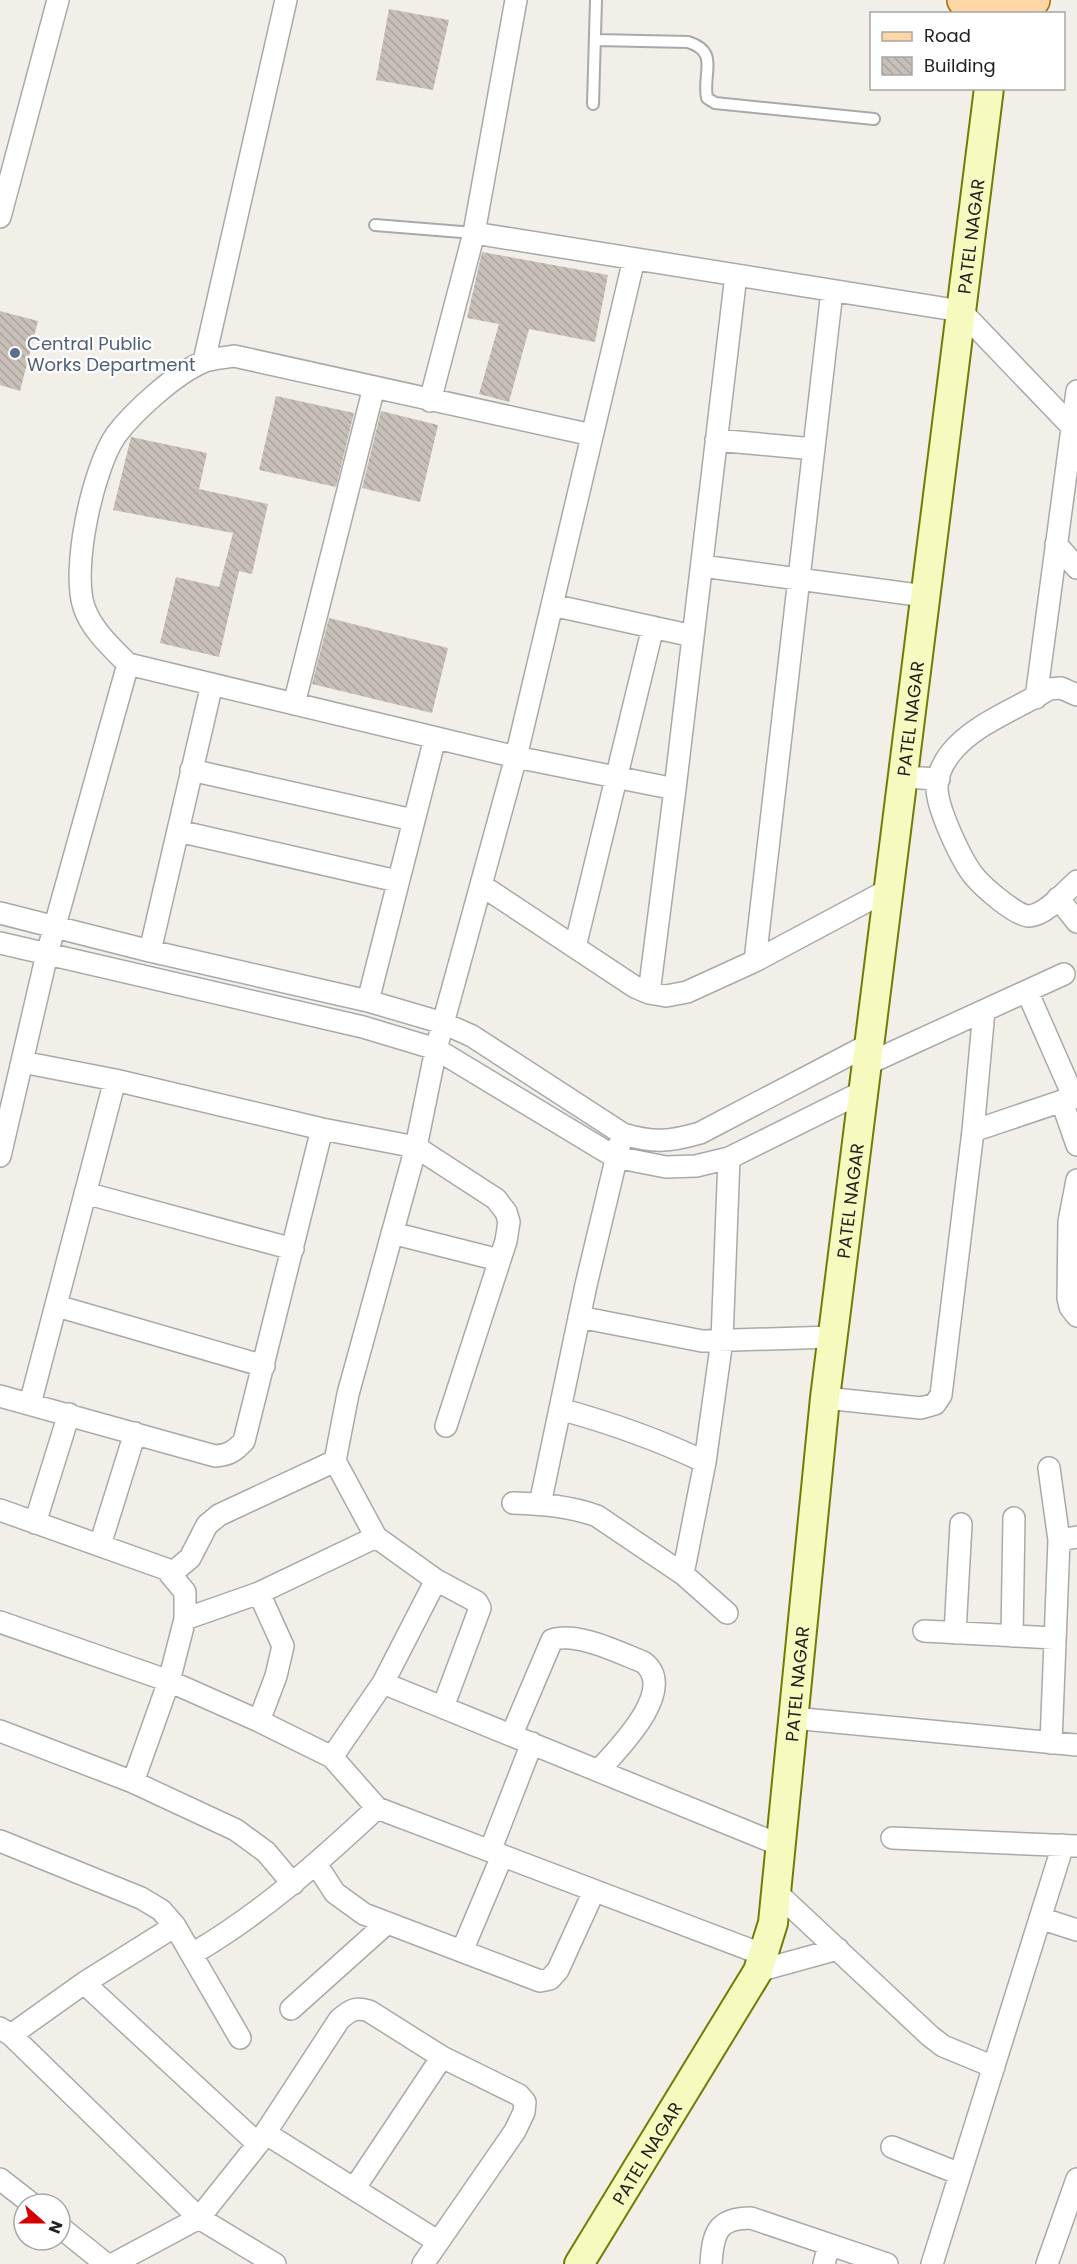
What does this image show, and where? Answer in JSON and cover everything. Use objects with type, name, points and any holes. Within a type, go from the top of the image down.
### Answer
[{"type":"main road","points":[[984,4],[1033,0]]},
{"type":"street","points":[[0,217],[58,0]]},
{"type":"street","points":[[204,361],[286,0]]},
{"type":"street","points":[[430,401],[474,233],[516,0]]},
{"type":"street","name":"PATEL NAGAR","points":[[579,2264],[761,1963],[773,1923],[832,1337],[989,90]]},
{"type":"street","points":[[474,233],[961,312],[1074,430]]},
{"type":"street","points":[[443,1707],[480,1608],[477,1602],[436,1580],[376,1538],[335,1461],[348,1394],[416,1147],[436,1048],[516,757],[634,259]]},
{"type":"street","points":[[649,993],[736,275]]},
{"type":"street","points":[[755,961],[832,291]]},
{"type":"street","points":[[592,435],[234,357],[204,361],[179,375],[115,436],[100,472],[83,527],[79,580],[84,608],[103,639],[128,664],[516,757],[675,789]]},
{"type":"street","points":[[294,704],[374,387]]},
{"type":"street","points":[[1036,698],[1056,544],[1074,430],[1077,391]]},
{"type":"street","points":[[717,440],[814,449]]},
{"type":"street","points":[[1056,544],[1077,568]]},
{"type":"street","points":[[702,566],[925,596]]},
{"type":"street","points":[[552,605],[693,636]]},
{"type":"street","points":[[574,947],[618,778],[653,627]]},
{"type":"street","points":[[0,1156],[47,954],[128,664]]},
{"type":"street","points":[[150,951],[212,684]]},
{"type":"street","points":[[1077,695],[1061,688],[1049,689],[966,737],[949,755],[937,788],[942,808],[975,877],[1017,913],[1029,916],[1039,914],[1077,881]]},
{"type":"street","points":[[368,1001],[435,738]]},
{"type":"street","points":[[191,770],[413,820]]},
{"type":"street","points":[[902,777],[939,779]]},
{"type":"street","points":[[178,831],[397,881]]},
{"type":"street","points":[[481,885],[574,947],[649,993],[666,996],[687,992],[755,961],[888,890]]},
{"type":"street","points":[[1058,898],[1077,922]]},
{"type":"street","points":[[0,913],[150,951],[368,1001],[443,1023],[472,1036],[623,1134],[651,1142],[673,1141],[700,1134],[867,1055],[984,1011],[1064,974]]},
{"type":"street","points":[[0,943],[351,1024],[436,1048],[615,1157],[666,1167],[696,1166],[729,1158],[862,1092]]},
{"type":"street","points":[[1027,991],[1071,1099],[1077,1145]]},
{"type":"street","points":[[825,1398],[921,1408],[934,1404],[941,1395],[973,1131],[984,1011]]},
{"type":"street","points":[[22,1062],[115,1080],[322,1129],[416,1147],[496,1199],[506,1212],[509,1222],[446,1426]]},
{"type":"street","points":[[30,1404],[115,1080]]},
{"type":"street","points":[[973,1131],[1071,1099]]},
{"type":"street","points":[[0,1396],[215,1456],[228,1455],[244,1441],[322,1129]]},
{"type":"street","points":[[540,1504],[579,1317],[615,1157],[623,1134]]},
{"type":"street","points":[[683,1574],[705,1462],[722,1340],[729,1158]]},
{"type":"street","points":[[1077,1180],[1070,1222],[1068,1298],[1070,1307],[1077,1316]]},
{"type":"street","points":[[85,1193],[292,1249]]},
{"type":"street","points":[[392,1233],[499,1260]]},
{"type":"street","points":[[57,1306],[264,1366]]},
{"type":"street","points":[[579,1317],[702,1341],[832,1337]]},
{"type":"street","points":[[560,1409],[623,1426],[662,1441],[705,1462]]},
{"type":"street","points":[[35,1523],[69,1414]]},
{"type":"street","points":[[100,1545],[135,1433]]},
{"type":"street","points":[[172,1573],[190,1558],[207,1525],[219,1515],[335,1461]]},
{"type":"street","points":[[1049,1468],[1068,1538],[1054,1638],[1052,1743]]},
{"type":"street","points":[[513,1503],[540,1504],[583,1511],[597,1516],[683,1574],[727,1613]]},
{"type":"street","points":[[0,1510],[158,1565],[172,1573],[185,1592],[185,1619],[169,1681],[133,1782]]},
{"type":"street","points":[[1012,1635],[1014,1518]]},
{"type":"street","points":[[955,1633],[962,1524]]},
{"type":"street","points":[[185,1619],[259,1593],[376,1538]]},
{"type":"street","points":[[332,1758],[383,1683],[436,1580]]},
{"type":"street","points":[[259,1593],[283,1646],[276,1676],[259,1721]]},
{"type":"street","points":[[0,1622],[169,1681],[259,1721],[332,1758],[377,1808],[594,1891],[761,1963],[838,1949]]},
{"type":"street","points":[[924,1631],[1054,1638]]},
{"type":"street","points":[[512,1734],[552,1640],[560,1637],[579,1639],[644,1662],[651,1668],[655,1680],[652,1698],[638,1725],[600,1769]]},
{"type":"street","points":[[383,1683],[600,1769],[780,1845]]},
{"type":"street","points":[[793,1718],[1077,1745]]},
{"type":"street","points":[[0,1731],[133,1782],[250,1839],[266,1852],[293,1884]]},
{"type":"street","points":[[462,1951],[532,1743]]},
{"type":"street","points":[[192,1954],[218,1939],[293,1884],[377,1808]]},
{"type":"street","points":[[892,1838],[1070,1846],[1040,1918],[932,2264]]},
{"type":"street","points":[[0,1841],[141,1898],[161,1910],[175,1926],[240,2038]]},
{"type":"street","points":[[316,1864],[335,1893],[350,1906],[387,1923],[540,1981],[550,1979],[566,1955],[594,1891]]},
{"type":"street","points":[[776,1892],[943,2046],[994,2067]]},
{"type":"street","points":[[1040,1918],[1077,1930]]},
{"type":"street","points":[[291,2009],[387,1923]]},
{"type":"street","points":[[175,1926],[5,2032],[199,2218],[275,2264]]},
{"type":"street","points":[[84,1983],[261,2139],[354,2189],[437,2241]]},
{"type":"street","points":[[113,2264],[199,2218],[261,2139],[339,2020],[350,2010],[359,2008],[369,2011],[442,2057],[519,2095],[525,2102],[524,2112],[515,2131],[423,2264]]},
{"type":"street","points":[[354,2189],[442,2057]]},
{"type":"street","points":[[892,2147],[960,2174]]},
{"type":"street","points":[[1047,2264],[1076,2188]]},
{"type":"street","points":[[711,2264],[712,2245],[719,2227],[734,2218],[751,2218],[827,2254],[887,2264]]},
{"type":"street","points":[[72,2237],[106,2264]]},
{"type":"lane","points":[[593,104],[596,0]]},
{"type":"lane","points":[[596,40],[688,42],[699,46],[706,51],[708,60],[707,98],[715,103],[874,120]]},
{"type":"lane","points":[[375,225],[474,233]]},
{"type":"building","points":[[389,9],[449,20],[433,90],[376,80]]},
{"type":"building","points":[[482,252],[608,275],[595,342],[529,329],[509,402],[479,394],[499,324],[467,318]]},
{"type":"building","name":"Central Public Works Department","points":[[0,311],[38,321],[20,391],[0,385]]},
{"type":"building","points":[[276,396],[354,413],[336,487],[259,470]]},
{"type":"building","points":[[381,411],[438,425],[420,502],[362,488]]},
{"type":"building","points":[[131,437],[207,453],[199,489],[268,504],[252,574],[239,571],[219,657],[160,643],[176,577],[219,587],[233,533],[113,510]]},
{"type":"building","points":[[329,618],[448,648],[432,713],[312,684]]},
{"type":"place","name":"Central Public Works Department","points":[[15,353]]}]
